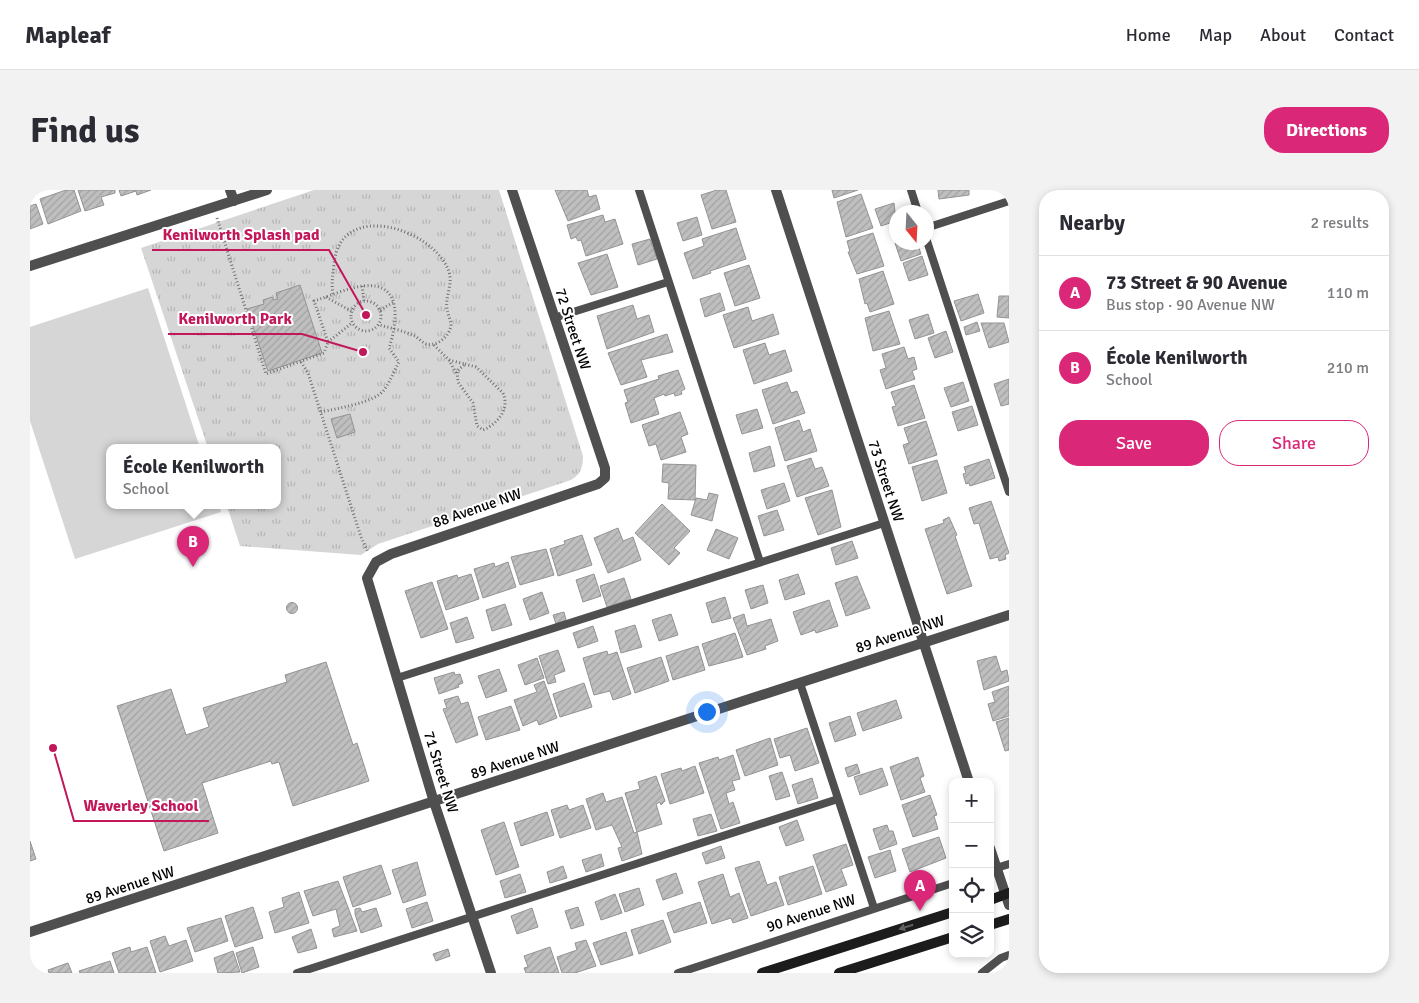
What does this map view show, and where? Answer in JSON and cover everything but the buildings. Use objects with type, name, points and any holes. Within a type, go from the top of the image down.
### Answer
[{"type":"main road","points":[[994,900],[1008,898]]},
{"type":"main road","points":[[762,973],[950,913]]},
{"type":"main road","points":[[994,924],[1009,919]]},
{"type":"main road","points":[[839,973],[949,938]]},
{"type":"street","points":[[230,190],[234,201]]},
{"type":"street","points":[[30,266],[267,190]]},
{"type":"street","name":"72 Street NW","points":[[512,190],[605,468],[605,478]]},
{"type":"street","name":"73 Street NW","points":[[776,190],[968,778]]},
{"type":"street","name":"88 Avenue NW","points":[[376,562],[390,554],[598,484],[605,478]]},
{"type":"street","name":"71 Street NW","points":[[376,562],[366,578],[434,802],[491,973]]},
{"type":"street","name":"89 Avenue NW","points":[[30,932],[1009,615]]},
{"type":"street","points":[[994,869],[1008,898]]},
{"type":"lane","points":[[639,190],[760,562]]},
{"type":"lane","points":[[911,190],[916,205]]},
{"type":"lane","points":[[934,225],[1009,201]]},
{"type":"lane","points":[[930,250],[1009,492]]},
{"type":"lane","points":[[554,318],[668,282]]},
{"type":"lane","points":[[397,678],[884,523]]},
{"type":"lane","points":[[800,683],[874,908]]},
{"type":"lane","points":[[297,973],[838,799]]},
{"type":"lane","points":[[994,869],[1009,864]]},
{"type":"lane","name":"90 Avenue NW","points":[[678,973],[949,884]]},
{"type":"lane","points":[[982,973],[1001,958],[1009,955]]},
{"type":"path","points":[[213,207],[244,296],[244,303],[266,374],[324,353],[328,342],[352,324]]},
{"type":"path","points":[[333,294],[331,287],[334,257],[338,244],[346,235],[357,228],[369,225],[392,228],[409,234],[430,246],[442,258],[449,271],[451,283],[447,308],[451,326],[443,339],[434,344],[426,344],[415,336],[379,325]]},
{"type":"path","points":[[322,412],[374,398],[383,391],[399,362],[389,348],[395,329],[396,315],[394,302],[389,294],[379,287],[362,286],[314,301],[328,342]]},
{"type":"path","points":[[362,286],[364,301]]},
{"type":"path","points":[[326,297],[351,311]]},
{"type":"path","points":[[358,302],[375,303],[380,310],[381,320],[379,325],[368,332],[362,331],[352,324],[351,311],[358,302]]},
{"type":"path","points":[[380,310],[394,302]]},
{"type":"path","points":[[434,344],[449,360],[464,391],[471,400],[477,426],[483,430],[492,426],[503,412],[505,403],[503,393],[476,367],[449,360]]},
{"type":"path","points":[[301,362],[308,373],[322,412],[363,542],[376,562]]},
{"type":"path","points":[[457,375],[457,371],[466,364]]},
{"type":"green space","points":[[314,190],[499,190],[583,456],[582,467],[579,473],[571,480],[378,544],[361,555],[240,546],[228,509],[281,509],[281,444],[207,444],[141,248]]},
{"type":"green space","points":[[148,288],[199,444],[106,444],[106,509],[220,509],[221,512],[75,559],[30,421],[30,327]]},
{"type":"place","name":"Kenilworth Splash pad","points":[[366,315]]},
{"type":"place","name":"Kenilworth Park","points":[[363,352]]},
{"type":"place","name":"École Kenilworth","points":[[193,567]]},
{"type":"place","name":"Waverley School","points":[[53,748]]},
{"type":"place","name":"73 Street & 90 Avenue","points":[[920,911]]}]
